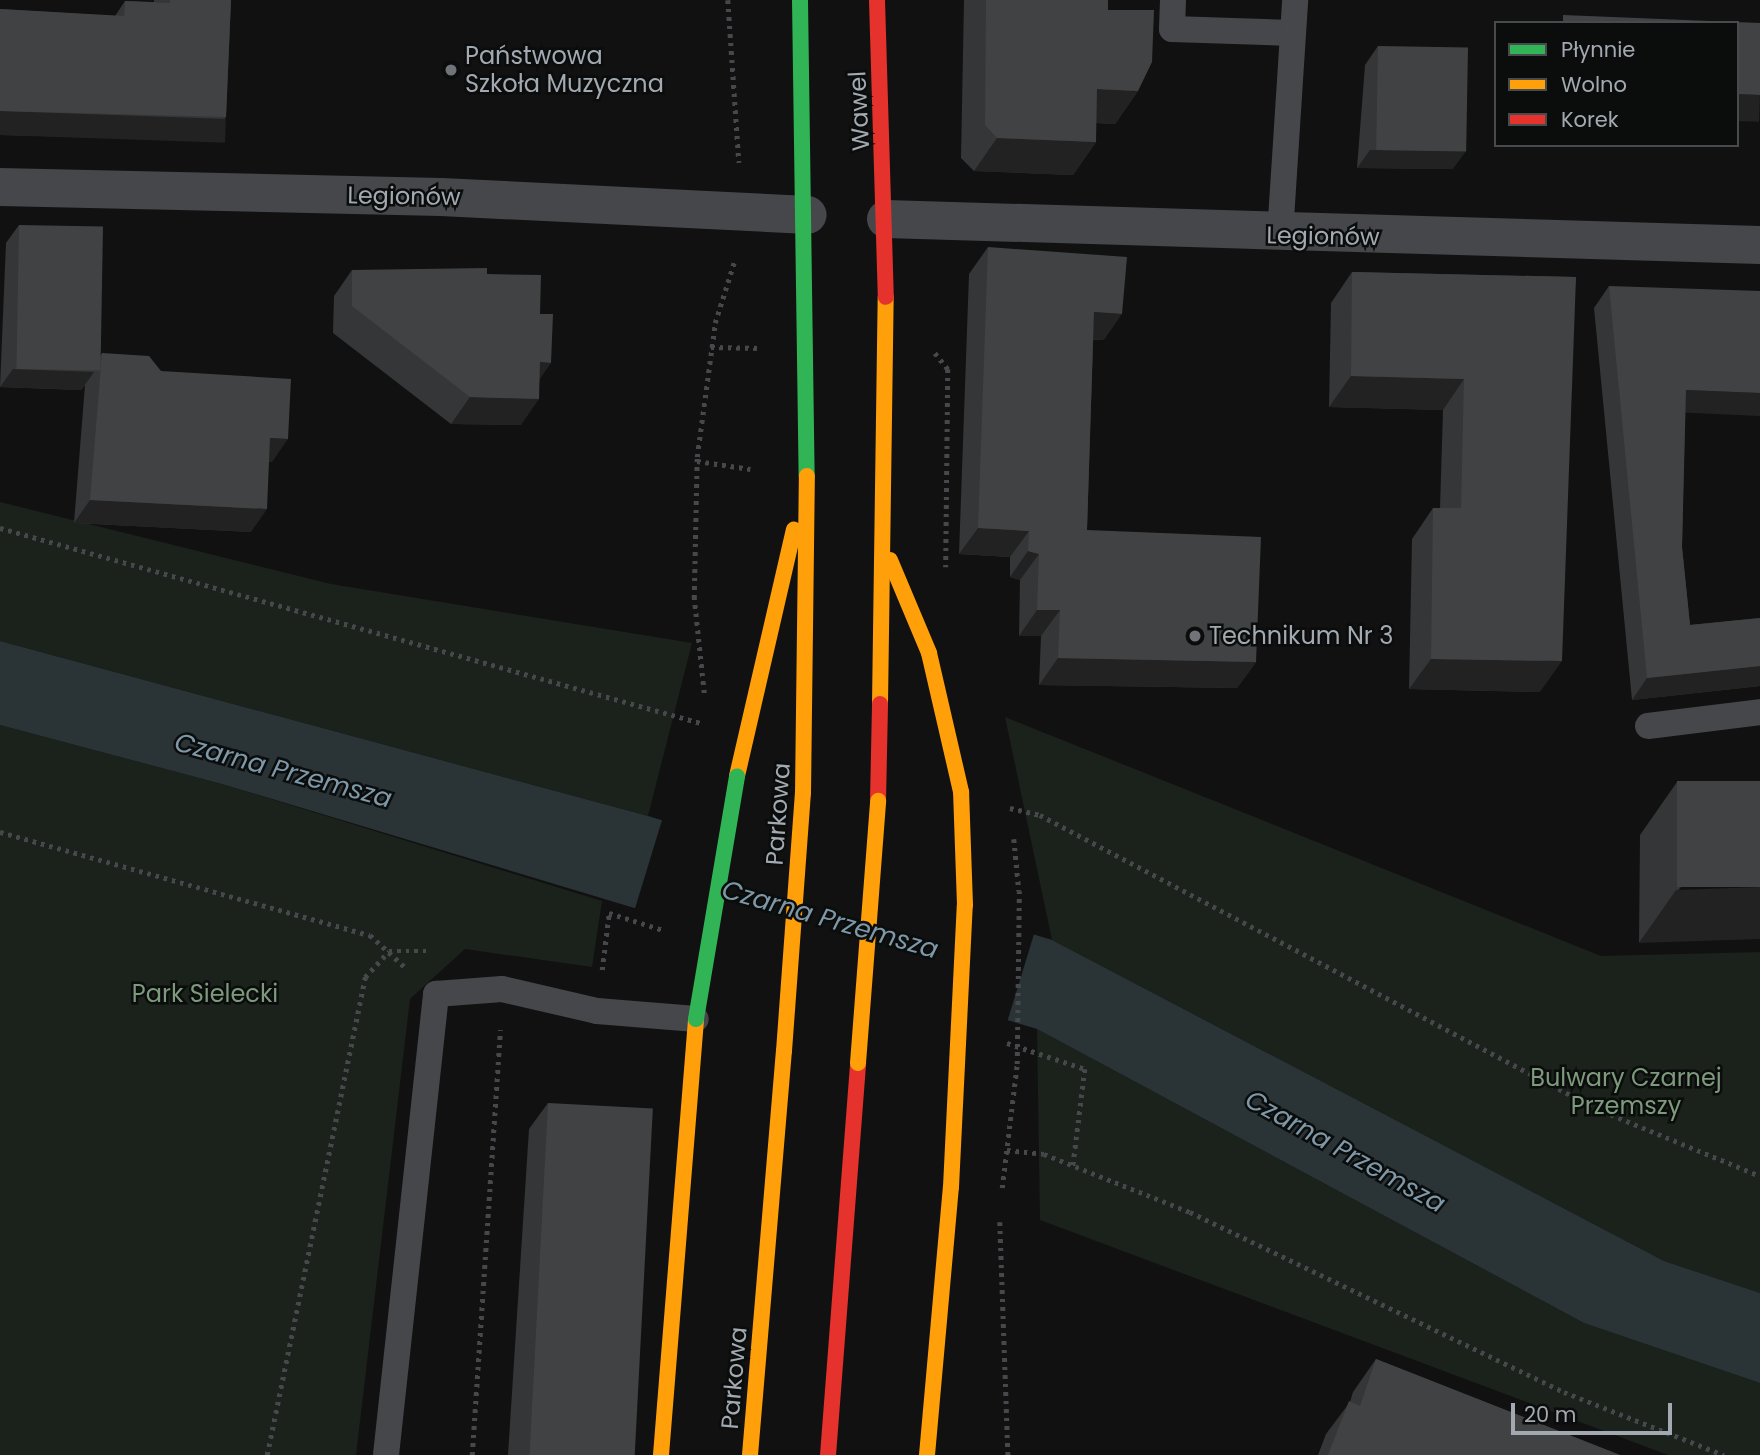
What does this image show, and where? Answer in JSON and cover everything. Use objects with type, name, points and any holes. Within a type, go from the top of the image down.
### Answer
[{"type":"street","points":[[800,0],[808,215]]},
{"type":"street","name":"Wawel","points":[[877,0],[886,219]]},
{"type":"street","name":"Legionów","points":[[0,187],[506,199],[738,215],[808,215]]},
{"type":"street","name":"Parkowa","points":[[750,1455],[803,793],[809,463],[808,215]]},
{"type":"street","name":"Legionów","points":[[886,219],[1280,235],[1760,245]]},
{"type":"street","points":[[828,1455],[878,802],[884,545],[886,219]]},
{"type":"street","points":[[661,1455],[696,1019],[737,776],[809,463]]},
{"type":"street","points":[[884,545],[929,653],[961,792],[965,905],[951,1187],[927,1455]]},
{"type":"lane","points":[[1172,0],[1172,29],[1292,33]]},
{"type":"lane","points":[[1280,235],[1295,0]]},
{"type":"lane","points":[[1648,726],[1760,712]]},
{"type":"lane","points":[[386,1455],[436,994],[502,989],[597,1011],[696,1019]]},
{"type":"path","points":[[705,666],[694,598],[697,461],[711,348],[735,260],[738,215],[728,0]]},
{"type":"path","points":[[711,348],[764,347]]},
{"type":"path","points":[[928,351],[948,369],[947,573]]},
{"type":"path","points":[[697,461],[750,469]]},
{"type":"path","points":[[0,528],[702,723]]},
{"type":"path","points":[[1008,797],[1012,821]]},
{"type":"path","points":[[1010,808],[1052,821],[1595,1108],[1760,1176]]},
{"type":"path","points":[[0,832],[370,935],[389,951],[365,977],[267,1455]]},
{"type":"path","points":[[1001,1199],[1017,1064],[1019,891],[1013,834]]},
{"type":"path","points":[[597,1011],[609,913]]},
{"type":"path","points":[[471,1455],[502,989]]},
{"type":"path","points":[[1073,1167],[1085,1069]]},
{"type":"path","points":[[1007,1150],[1044,1154],[1276,1251],[1564,1392],[1724,1455]]},
{"type":"path","points":[[1000,1213],[1008,1455]]},
{"type":"green space","points":[[0,502],[331,584],[692,643],[648,816],[0,641]]},
{"type":"green space","name":"Bulwary Czarnej Przemszy","points":[[1005,717],[1601,956],[1760,952],[1760,1293],[1664,1261],[1052,940]]},
{"type":"green space","name":"Park Sielecki","points":[[0,725],[222,784],[602,901],[592,967],[465,949],[410,999],[356,1455],[0,1455]]},
{"type":"green space","points":[[1037,1029],[1584,1323],[1760,1383],[1760,1455],[1668,1455],[1040,1220]]},
{"type":"water","name":"Czarna Przemsza","points":[[0,641],[648,816],[1052,940],[1664,1261],[1760,1293],[1760,1383],[1584,1323],[1037,1029],[222,784],[0,725]]},
{"type":"pier","points":[[663,817],[1035,931],[1005,1027],[633,914]]},
{"type":"building","points":[[170,0],[231,0],[226,117],[0,111],[0,9],[124,16],[125,1],[170,3]]},
{"type":"building","points":[[986,0],[1108,0],[1108,10],[1154,10],[1152,62],[1138,91],[1097,89],[1096,142],[997,138],[985,125]]},
{"type":"building","points":[[1563,15],[1711,21],[1563,21]]},
{"type":"building","points":[[1739,22],[1760,23],[1760,95],[1739,94]]},
{"type":"building","points":[[1378,46],[1468,48],[1466,152],[1376,150]]},
{"type":"building","points":[[19,225],[103,226],[100,370],[16,369]]},
{"type":"building","points":[[988,247],[1127,257],[1122,314],[1094,312],[1087,530],[1261,537],[1256,662],[1058,658],[1060,610],[1037,610],[1039,554],[1028,551],[1029,531],[978,528]]},
{"type":"building","points":[[487,268],[487,274],[541,275],[540,314],[553,314],[551,363],[540,362],[539,399],[470,397],[352,306],[352,270]]},
{"type":"building","points":[[1352,272],[1576,277],[1562,661],[1431,659],[1433,508],[1461,508],[1464,379],[1351,376]]},
{"type":"building","points":[[1609,286],[1760,291],[1760,393],[1686,390],[1682,547],[1690,625],[1760,618],[1760,666],[1647,678]]},
{"type":"building","points":[[102,353],[149,356],[161,371],[291,379],[288,439],[270,438],[267,509],[90,500]]},
{"type":"building","points":[[1677,781],[1760,781],[1760,887],[1677,887]]},
{"type":"building","points":[[548,1103],[653,1108],[635,1455],[530,1455]]},
{"type":"building","points":[[1376,1359],[1620,1455],[1328,1455],[1349,1401],[1360,1406]]},
{"type":"traffic: fast","points":[[800,0],[807,476]]},
{"type":"traffic: fast","points":[[696,1019],[737,776]]},
{"type":"traffic: slow","points":[[880,704],[886,297]]},
{"type":"traffic: slow","points":[[803,793],[807,476]]},
{"type":"traffic: slow","points":[[737,776],[794,530]]},
{"type":"traffic: slow","points":[[890,560],[929,653],[961,792]]},
{"type":"traffic: slow","points":[[951,1187],[965,905],[961,792]]},
{"type":"traffic: slow","points":[[784,1051],[803,793]]},
{"type":"traffic: slow","points":[[858,1063],[878,801]]},
{"type":"traffic: slow","points":[[661,1455],[696,1019]]},
{"type":"traffic: slow","points":[[750,1455],[784,1051]]},
{"type":"traffic: slow","points":[[927,1455],[951,1187]]},
{"type":"traffic: jam","points":[[877,0],[886,297]]},
{"type":"traffic: jam","points":[[878,801],[880,704]]},
{"type":"traffic: jam","points":[[828,1455],[858,1063]]},
{"type":"place","name":"Państwowa Szkoła Muzyczna","points":[[451,70]]},
{"type":"place","name":"Technikum Nr 3","points":[[1195,636]]}]
